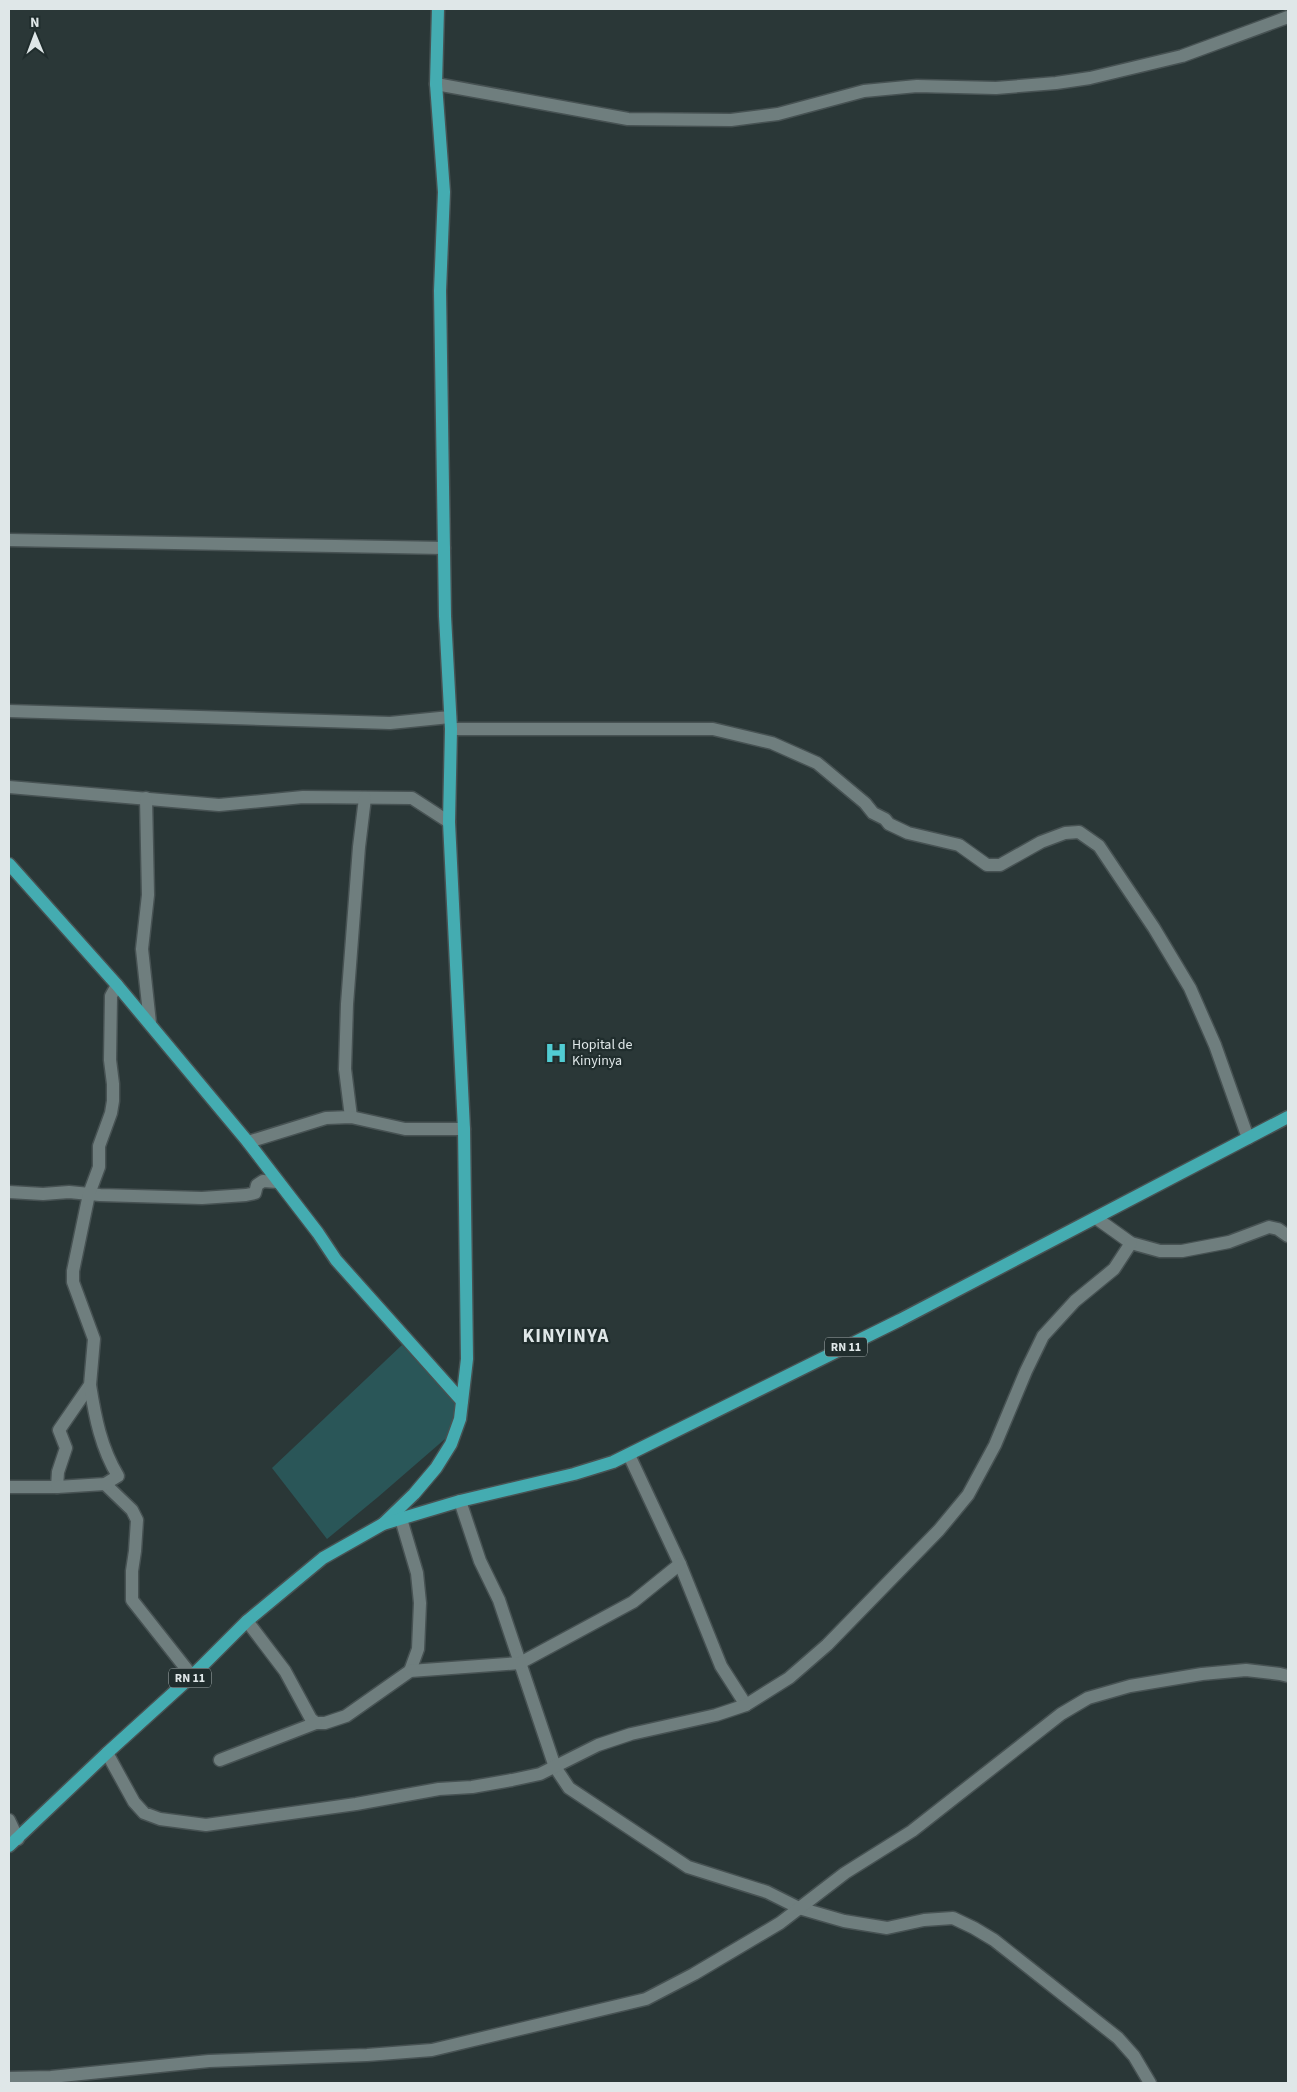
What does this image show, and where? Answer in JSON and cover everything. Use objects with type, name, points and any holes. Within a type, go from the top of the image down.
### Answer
[{"type":"main road","points":[[383,1524],[414,1494],[436,1468],[456,1432],[467,1359],[464,1129],[449,822],[451,723],[445,616],[440,291],[444,192],[436,84],[438,9]]},
{"type":"main road","points":[[9,864],[150,1023],[248,1142],[318,1233],[336,1260],[462,1401]]},
{"type":"main road","name":"RN 11","points":[[13,1843],[107,1753],[192,1676],[247,1621],[323,1558],[383,1524],[460,1501],[574,1474],[614,1462],[772,1384],[1288,1117]]},
{"type":"street","points":[[436,84],[628,119],[731,120],[778,114],[864,91],[917,86],[996,88],[1090,78],[1182,56],[1288,17]]},
{"type":"street","points":[[9,540],[444,548]]},
{"type":"street","points":[[9,711],[390,723],[712,729],[772,743],[817,763],[865,803],[873,813],[897,828],[959,845],[987,865],[1000,865],[1041,842],[1079,832],[1099,846],[1154,928],[1190,988],[1215,1045],[1248,1138]]},
{"type":"street","points":[[9,787],[219,805],[303,797],[412,798],[449,822]]},
{"type":"street","points":[[146,798],[148,895],[142,949],[150,1023]]},
{"type":"street","points":[[351,1117],[345,1069],[347,1004],[358,847],[365,798]]},
{"type":"street","points":[[9,1487],[105,1484],[118,1476],[103,1444],[95,1414],[90,1385],[94,1339],[73,1282],[72,1271],[89,1194],[99,1167],[99,1146],[111,1113],[113,1084],[110,1060],[111,996],[117,985]]},
{"type":"street","points":[[248,1142],[326,1118],[351,1117],[405,1129],[464,1129]]},
{"type":"street","points":[[9,1192],[43,1194],[70,1192],[202,1198],[256,1193],[257,1184],[263,1181],[278,1182]]},
{"type":"street","points":[[1096,1218],[1131,1243],[1160,1252],[1182,1251],[1230,1242],[1269,1228],[1278,1229],[1288,1236]]},
{"type":"street","points":[[107,1753],[134,1802],[144,1813],[160,1819],[206,1825],[318,1810],[439,1789],[472,1787],[540,1774],[598,1745],[631,1734],[716,1715],[746,1705],[789,1678],[827,1645],[940,1530],[968,1494],[990,1453],[1043,1336],[1075,1301],[1114,1269],[1131,1243]]},
{"type":"street","points":[[56,1486],[58,1472],[66,1448],[59,1430],[90,1385]]},
{"type":"street","points":[[629,1455],[680,1564],[720,1666],[746,1705]]},
{"type":"street","points":[[105,1484],[132,1510],[137,1520],[132,1571],[132,1600],[192,1676]]},
{"type":"street","points":[[460,1501],[480,1561],[499,1600],[555,1767],[569,1788],[688,1867],[767,1892],[799,1908],[844,1921],[887,1928],[924,1920],[953,1918],[974,1928],[994,1940],[1118,2038],[1134,2056],[1150,2083]]},
{"type":"street","points":[[401,1519],[417,1573],[420,1603],[418,1649],[410,1671]]},
{"type":"street","points":[[220,1760],[316,1723],[325,1723],[346,1716],[410,1671],[520,1662],[633,1602],[680,1564]]},
{"type":"street","points":[[247,1621],[285,1671],[311,1719],[316,1723]]},
{"type":"street","points":[[9,2078],[51,2077],[209,2061],[367,2055],[432,2050],[646,1999],[694,1974],[780,1923],[845,1873],[912,1831],[1061,1714],[1088,1698],[1130,1686],[1202,1674],[1246,1670],[1288,1676]]},
{"type":"street","points":[[9,1820],[13,1843]]},
{"type":"shaded area","points":[[402,1345],[456,1404],[453,1432],[327,1539],[272,1468]]},
{"type":"place","name":"Hopital de Kinyinya","points":[[556,1053]]},
{"type":"district","name":"KINYINYA","points":[[566,1336]]}]
